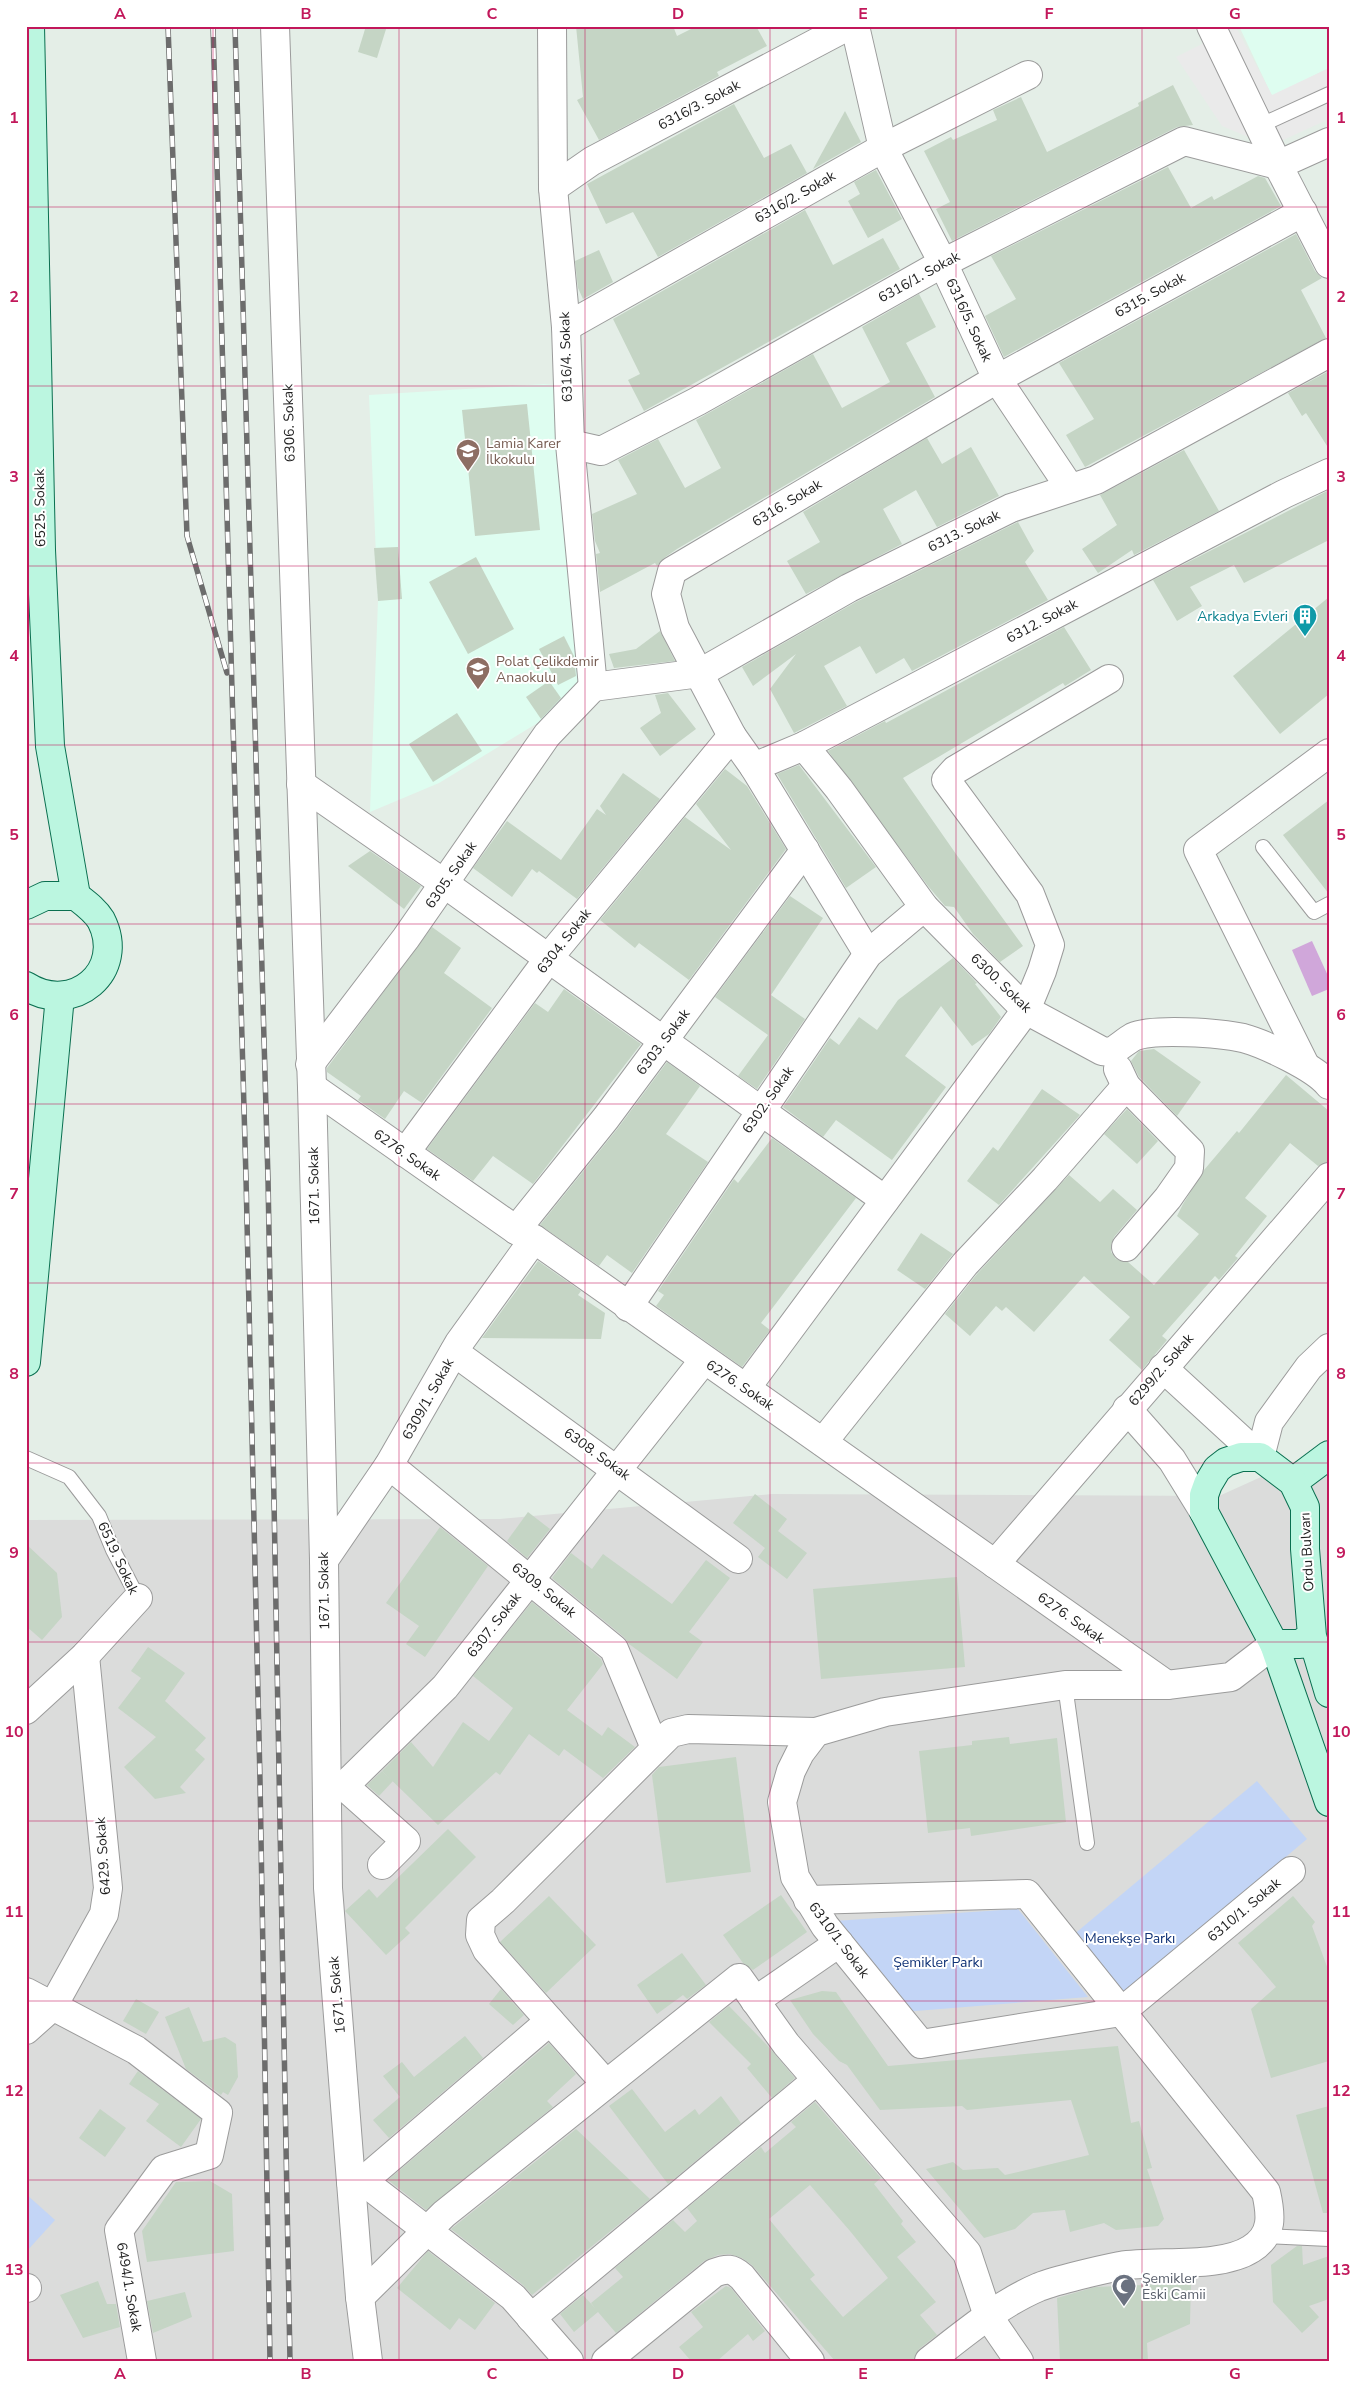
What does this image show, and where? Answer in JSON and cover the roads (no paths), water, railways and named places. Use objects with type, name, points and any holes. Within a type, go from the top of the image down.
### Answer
[{"type":"street","name":"6525. Sokak","points":[[30,26],[41,550],[50,746],[76,896]]},
{"type":"street","name":"6306. Sokak","points":[[275,26],[302,819]]},
{"type":"street","name":"6316/4. Sokak","points":[[552,26],[553,188],[566,327],[570,444],[593,687]]},
{"type":"street","name":"6316/3. Sokak","points":[[553,188],[592,161],[848,26]]},
{"type":"street","name":"6316/5. Sokak","points":[[855,26],[883,148],[943,263],[997,379],[1070,488]]},
{"type":"street","points":[[1211,26],[1278,165],[1329,264]]},
{"type":"street","name":"6316/2. Sokak","points":[[566,327],[883,148],[1028,75]]},
{"type":"street","name":"6316/1. Sokak","points":[[570,444],[601,451],[706,396],[943,263],[1184,141],[1278,165]]},
{"type":"street","points":[[1278,165],[1329,142]]},
{"type":"street","name":"6315. Sokak","points":[[997,379],[1303,212]]},
{"type":"street","name":"6313. Sokak","points":[[593,687],[700,673],[857,583],[1011,508],[1096,480],[1329,353]]},
{"type":"street","name":"6316. Sokak","points":[[868,954],[754,768],[732,736],[675,628],[666,594],[672,571],[997,379]]},
{"type":"street","name":"6312. Sokak","points":[[754,768],[804,746],[1284,494],[1329,473]]},
{"type":"street","points":[[746,1388],[1026,1010],[1042,971],[1050,945],[1030,894],[946,780],[955,770],[1109,679]]},
{"type":"street","name":"6305. Sokak","points":[[311,1075],[445,884],[546,735],[593,687]]},
{"type":"street","name":"6304. Sokak","points":[[404,1153],[549,959],[732,736]]},
{"type":"street","name":"6300. Sokak","points":[[804,746],[839,789],[924,907],[1026,1010],[1102,1051],[1111,1052]]},
{"type":"street","points":[[1305,1065],[1198,850],[1329,753]]},
{"type":"street","points":[[301,784],[445,884],[886,1200]]},
{"type":"street","name":"1671. Sokak","points":[[302,819],[324,1560],[328,1888],[357,2182],[360,2297],[368,2361]]},
{"type":"street","name":"6303. Sokak","points":[[525,1235],[664,1041],[805,850]]},
{"type":"street","points":[[26,905],[45,896],[76,896],[100,918],[106,934],[108,950],[104,966],[96,979],[84,990],[60,996],[37,993],[26,986]]},
{"type":"street","name":"6302. Sokak","points":[[628,1307],[760,1110],[868,954],[924,907]]},
{"type":"street","points":[[26,1362],[60,996]]},
{"type":"street","points":[[1126,1247],[1168,1198],[1189,1168],[1190,1152],[1126,1086],[1111,1052],[1134,1037],[1164,1031],[1243,1038],[1305,1065],[1322,1076],[1329,1085]]},
{"type":"street","name":"6276. Sokak","points":[[311,1075],[404,1153],[746,1388],[1167,1685]]},
{"type":"street","points":[[823,1442],[965,1264],[1045,1179],[1126,1086]]},
{"type":"street","name":"6299/2. Sokak","points":[[995,1564],[1329,1177]]},
{"type":"street","name":"6309/1. Sokak","points":[[324,1560],[389,1465],[454,1352],[525,1235]]},
{"type":"street","points":[[1204,1512],[1204,1495],[1217,1469],[1226,1462],[1241,1457],[1260,1456],[1269,1422],[1309,1367],[1329,1348]]},
{"type":"street","name":"6308. Sokak","points":[[454,1352],[619,1470],[738,1559]]},
{"type":"street","name":"6307. Sokak","points":[[382,1865],[406,1841],[344,1786],[444,1687],[619,1470],[704,1360]]},
{"type":"street","name":"Ordu Bulvarı","points":[[1163,1368],[1260,1456],[1293,1482],[1305,1507],[1305,1549],[1312,1636],[1329,1693]]},
{"type":"street","points":[[1128,1409],[1172,1460],[1204,1512],[1274,1644],[1329,1802]]},
{"type":"street","points":[[1293,1482],[1329,1455]]},
{"type":"street","name":"6309. Sokak","points":[[389,1465],[614,1649],[655,1748]]},
{"type":"street","name":"6519. Sokak","points":[[26,1710],[85,1656],[138,1598]]},
{"type":"street","points":[[606,2084],[487,1950],[480,1935],[481,1920],[503,1901],[671,1733],[688,1729],[816,1732],[885,1712],[1065,1686],[1167,1685],[1231,1677],[1274,1644],[1300,1644],[1312,1636]]},
{"type":"street","name":"6429. Sokak","points":[[26,2030],[53,2006],[104,1914],[108,1888],[85,1656]]},
{"type":"street","name":"6310/1. Sokak","points":[[816,1732],[800,1753],[791,1771],[782,1802],[795,1877],[825,1926],[921,2044],[1122,2012],[1291,1871]]},
{"type":"street","points":[[808,1900],[1027,1894],[1266,2192],[1271,2215],[1266,2236],[1251,2249],[1216,2260],[1120,2266],[1040,2287],[988,2316],[929,2361]]},
{"type":"street","points":[[755,2001],[839,1943]]},
{"type":"street","points":[[360,2297],[444,2214],[739,1978],[786,2044],[967,2252],[988,2316],[1019,2361]]},
{"type":"street","points":[[26,1992],[53,2006]]},
{"type":"street","name":"6494/1. Sokak","points":[[53,2006],[136,2050],[218,2113],[209,2155],[164,2169],[119,2230],[142,2361]]},
{"type":"street","points":[[550,2021],[357,2182],[513,2297],[569,2361]]},
{"type":"street","points":[[531,2318],[817,2080]]},
{"type":"street","points":[[606,2361],[714,2272],[727,2269],[734,2270],[742,2277],[810,2361]]},
{"type":"lane","points":[[1259,126],[1329,94]]},
{"type":"lane","points":[[1264,847],[1314,912],[1329,904]]},
{"type":"lane","name":"6519. Sokak","points":[[26,1458],[69,1477],[99,1516],[113,1550],[138,1598]]},
{"type":"lane","points":[[1065,1686],[1088,1844]]},
{"type":"lane","points":[[1266,2236],[1329,2240]]},
{"type":"railway","points":[[168,26],[187,536],[227,673]]},
{"type":"railway","points":[[213,26],[246,1178],[260,1780],[270,2361]]},
{"type":"railway","points":[[235,26],[268,1179],[290,2361]]},
{"type":"place","name":"Lamia Karer İlkokulu","points":[[468,472]]},
{"type":"place","name":"Arkadya Evleri","points":[[1305,637]]},
{"type":"place","name":"Polat Çelikdemir Anaokulu","points":[[478,690]]},
{"type":"place","name":"Şemikler Eski Camii","points":[[1124,2307]]},
{"type":"park label","name":"Menekşe Parkı","points":[[1130,1938]]},
{"type":"park label","name":"Şemikler Parkı","points":[[938,1962]]}]
